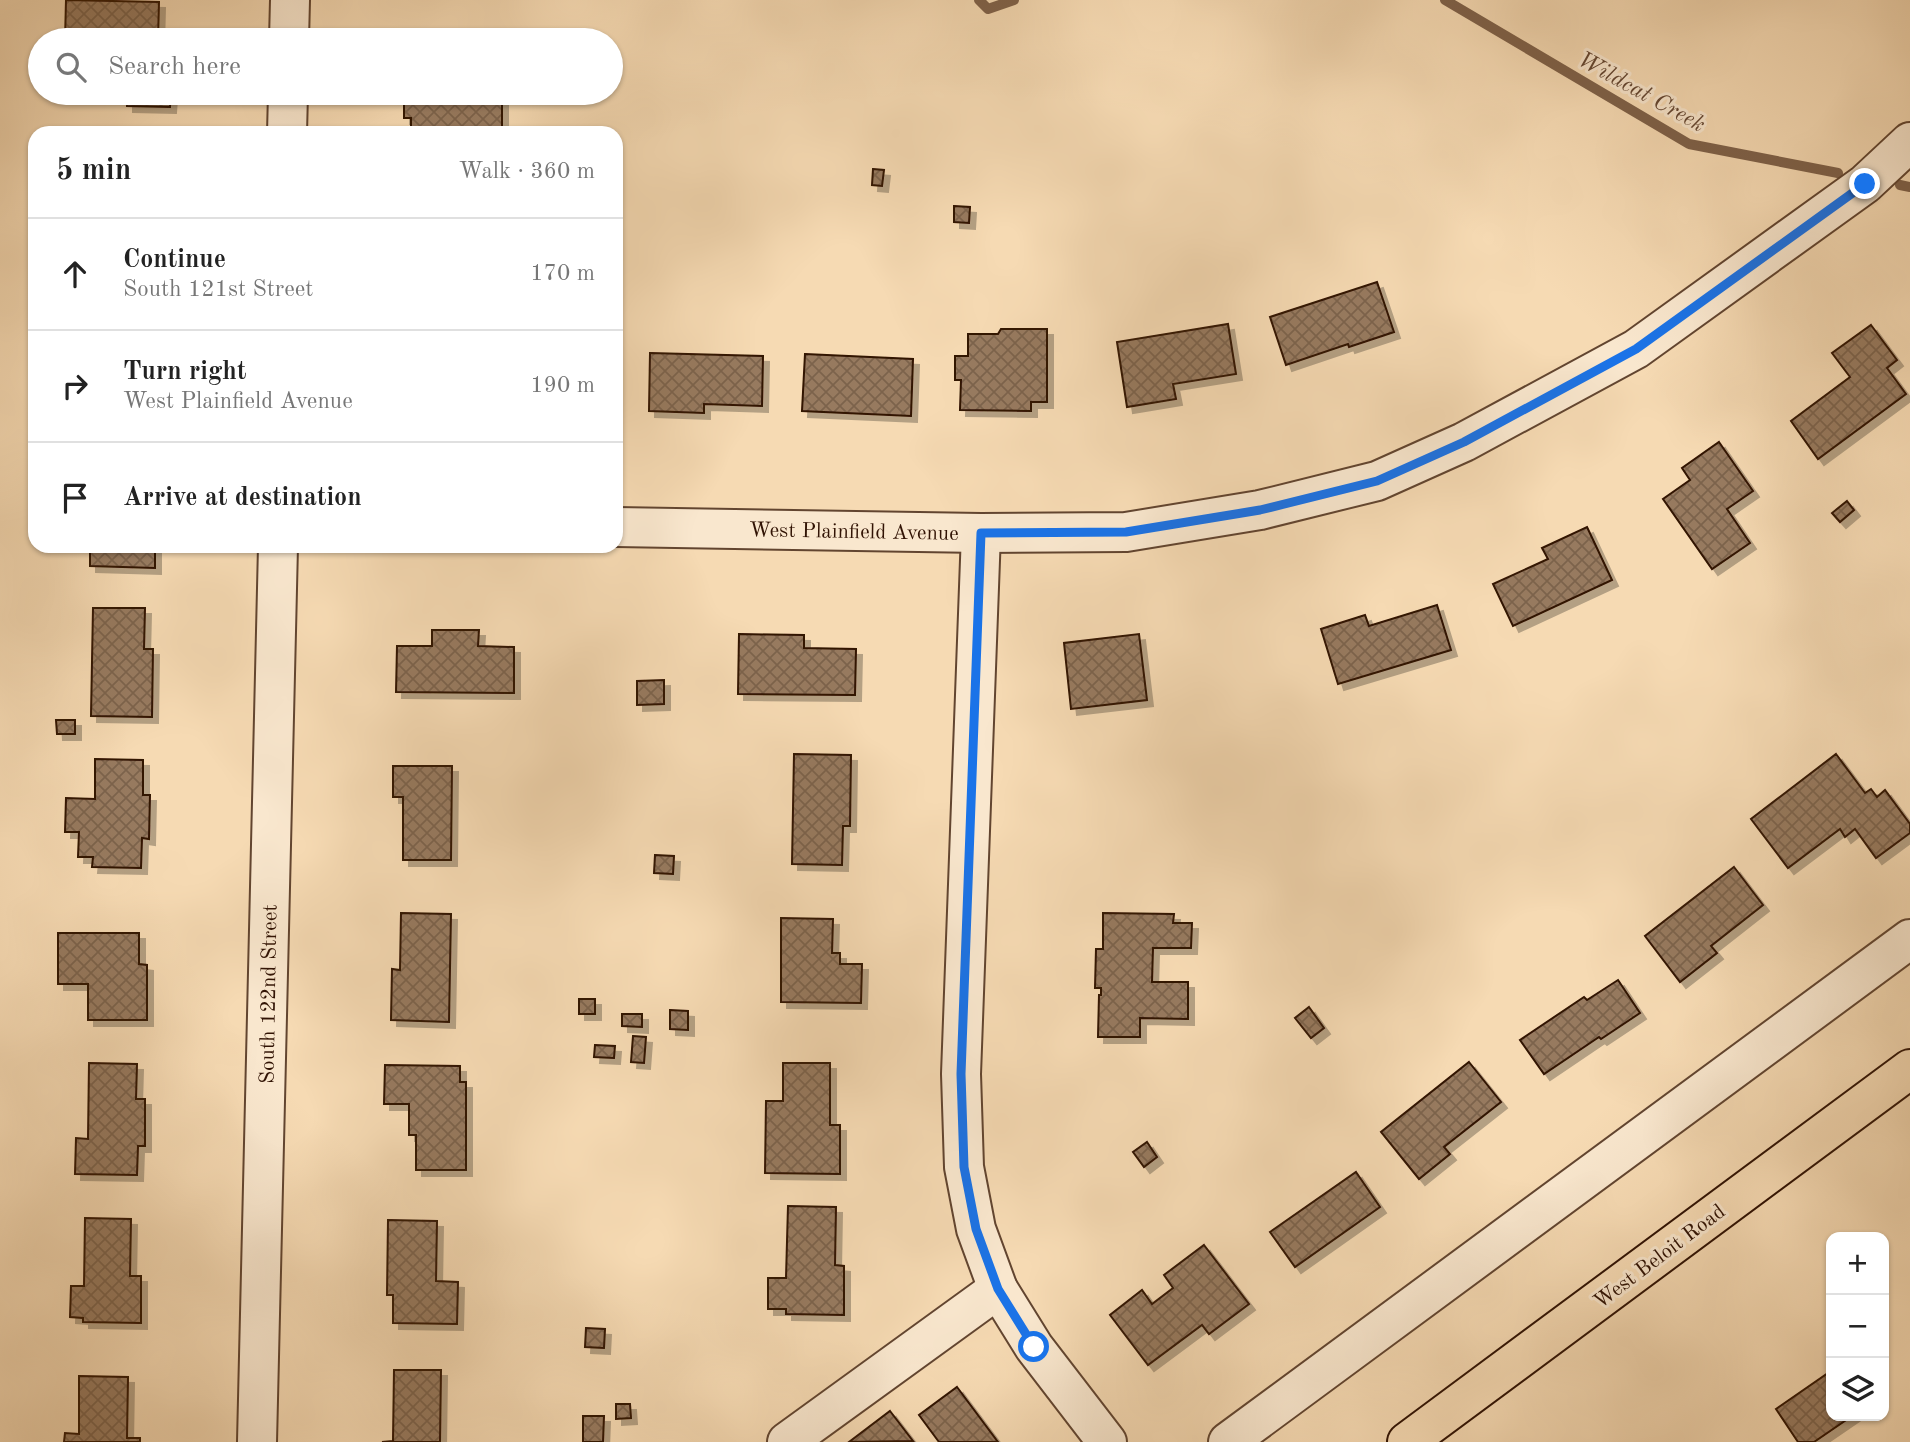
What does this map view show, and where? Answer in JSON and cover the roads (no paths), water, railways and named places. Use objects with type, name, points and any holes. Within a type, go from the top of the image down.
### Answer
[{"type":"main road","name":"West Beloit Road","points":[[1407,1442],[1910,1069]]},
{"type":"street","points":[[289,28],[290,0]]},
{"type":"street","points":[[287,126],[288,105]]},
{"type":"street","name":"West Plainfield Avenue","points":[[623,527],[981,533],[1126,532],[1260,510],[1377,481],[1464,442],[1636,349],[1865,184],[1910,142]]},
{"type":"street","points":[[981,533],[961,1074],[964,1167],[976,1229],[998,1289],[1034,1347],[1107,1442]]},
{"type":"street","name":"South 122nd Street","points":[[257,1442],[278,553]]},
{"type":"street","points":[[1228,1442],[1910,939]]},
{"type":"street","points":[[787,1442],[998,1289]]},
{"type":"waterway","name":"Wildcat Creek","points":[[979,0],[988,9],[1014,0]]},
{"type":"waterway","name":"Wildcat Creek","points":[[1445,0],[1689,144],[1838,173]]},
{"type":"waterway","name":"Wildcat Creek","points":[[1900,185],[1910,187]]}]
